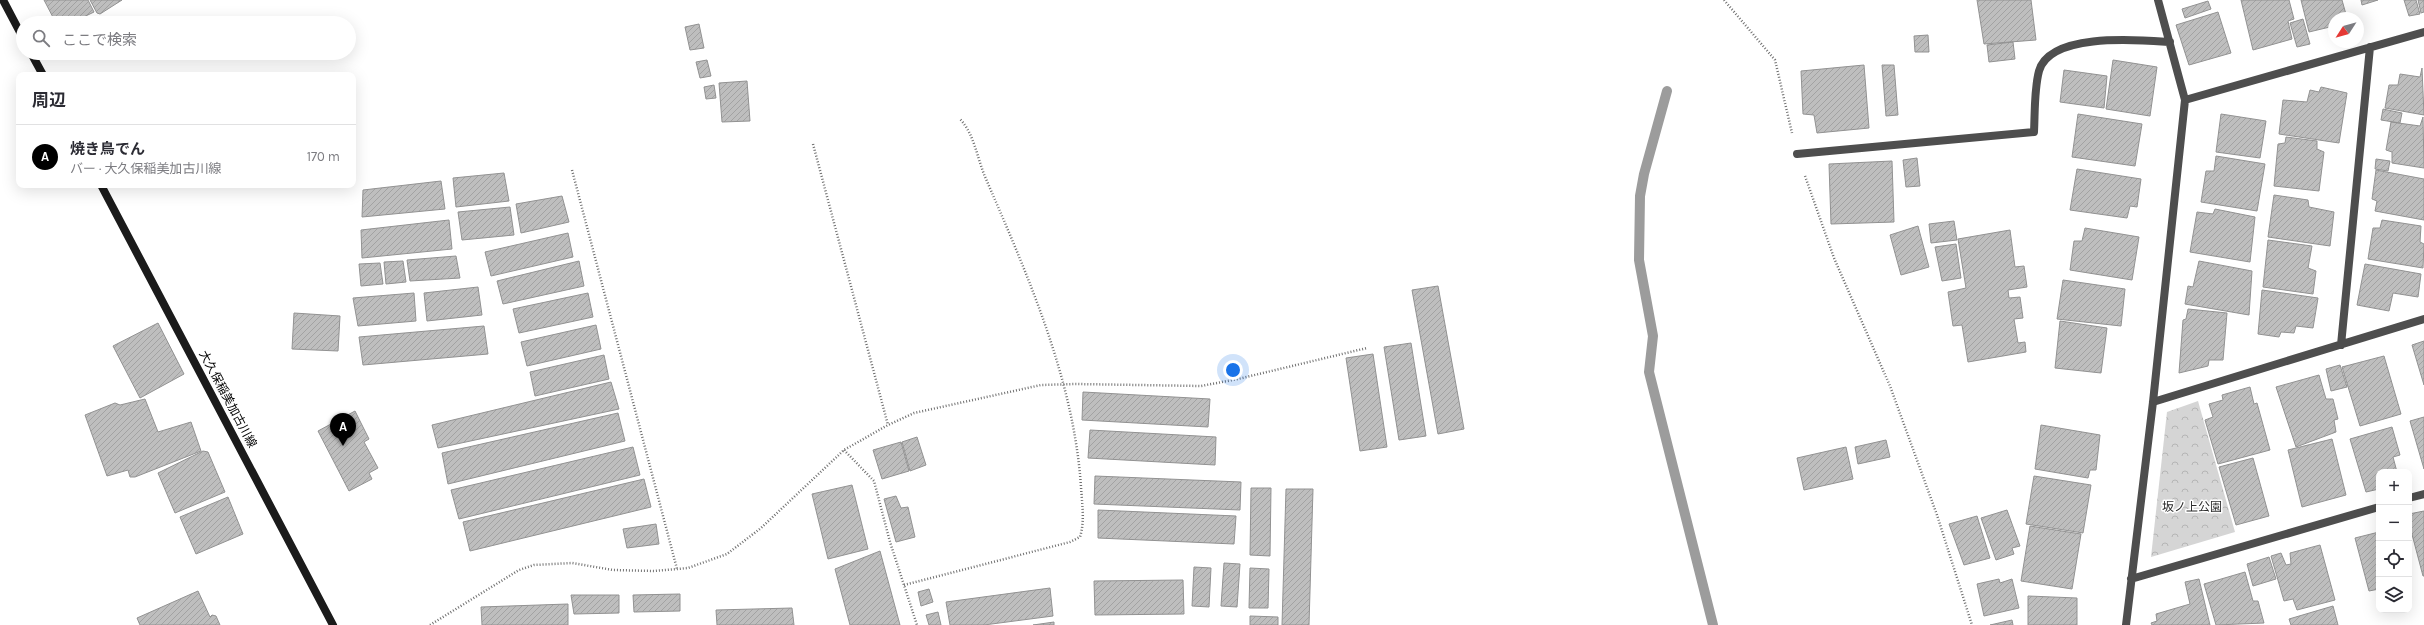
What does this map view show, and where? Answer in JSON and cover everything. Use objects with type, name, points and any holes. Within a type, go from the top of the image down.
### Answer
[{"type":"main road","points":[[3,0],[16,25]]},
{"type":"main road","points":[[35,60],[41,72]]},
{"type":"main road","name":"大久保稲美加古川線","points":[[103,188],[333,625]]},
{"type":"street","points":[[2126,625],[2153,402],[2185,100],[2158,0]]},
{"type":"street","points":[[2185,100],[2424,32]]},
{"type":"street","points":[[1796,154],[2034,132],[2040,70],[2049,55],[2069,47],[2105,39],[2170,42]]},
{"type":"street","points":[[2341,345],[2370,47]]},
{"type":"street","points":[[2153,402],[2424,319]]},
{"type":"street","points":[[2412,497],[2424,494]]},
{"type":"street","points":[[2131,579],[2376,508]]},
{"type":"path","points":[[1724,0],[1775,60],[1796,154],[1834,258],[1890,386],[1937,515],[1972,625]]},
{"type":"path","points":[[904,586],[1070,542],[1080,537],[1083,525],[1079,460],[1063,384],[1033,291],[984,173],[968,128],[960,119]]},
{"type":"path","points":[[813,144],[888,425]]},
{"type":"path","points":[[572,170],[677,569]]},
{"type":"path","points":[[430,625],[519,570],[534,565],[572,563],[613,570],[654,571],[688,568],[727,554],[761,528],[844,450],[888,425],[914,413],[1041,385],[1201,386],[1238,379],[1367,348]]},
{"type":"path","points":[[844,450],[874,481],[904,586],[917,625]]},
{"type":"green space","name":"坂ノ上公園","points":[[2198,401],[2235,532],[2151,557],[2167,412]]},
{"type":"building","points":[[44,0],[88,0],[94,12],[86,16],[52,16]]},
{"type":"building","points":[[90,0],[122,0],[100,14],[97,13]]},
{"type":"building","points":[[1977,0],[2031,0],[2036,40],[1984,44]]},
{"type":"building","points":[[2241,0],[2289,0],[2294,19],[2288,21],[2292,39],[2253,50]]},
{"type":"building","points":[[2301,0],[2342,0],[2345,12],[2328,12],[2328,27],[2309,32]]},
{"type":"building","points":[[2361,0],[2378,0],[2362,5]]},
{"type":"building","points":[[2404,0],[2416,0],[2420,14],[2409,16]]},
{"type":"building","points":[[2418,0],[2424,0],[2424,12],[2421,13]]},
{"type":"building","points":[[2208,1],[2211,9],[2185,18],[2182,9]]},
{"type":"building","points":[[2218,12],[2231,53],[2189,65],[2176,25]]},
{"type":"building","points":[[2303,19],[2310,44],[2297,47],[2290,23]]},
{"type":"building","points":[[699,24],[704,48],[690,50],[685,27]]},
{"type":"building","points":[[1928,35],[1929,52],[1915,52],[1914,36]]},
{"type":"building","points":[[2013,42],[2015,59],[1989,62],[1987,45]]},
{"type":"building","points":[[707,60],[711,76],[700,78],[696,62]]},
{"type":"building","points":[[2113,60],[2157,67],[2150,116],[2106,109]]},
{"type":"building","points":[[1864,65],[1869,128],[1817,133],[1814,115],[1803,114],[1801,71]]},
{"type":"building","points":[[1882,65],[1894,65],[1898,115],[1886,116]]},
{"type":"building","points":[[2422,68],[2424,115],[2385,108],[2389,85],[2398,85],[2400,74],[2420,77]]},
{"type":"building","points":[[2064,70],[2107,76],[2104,108],[2060,102]]},
{"type":"building","points":[[747,81],[750,121],[722,122],[719,83]]},
{"type":"building","points":[[714,85],[716,98],[706,99],[704,87]]},
{"type":"building","points":[[2321,87],[2347,93],[2339,143],[2279,134],[2283,100],[2307,102],[2310,90],[2319,92]]},
{"type":"building","points":[[2383,109],[2402,113],[2400,123],[2381,120]]},
{"type":"building","points":[[2078,114],[2142,124],[2135,166],[2072,157]]},
{"type":"building","points":[[2221,114],[2266,121],[2260,158],[2216,152]]},
{"type":"building","points":[[2423,117],[2424,168],[2392,163],[2392,152],[2386,150],[2391,122],[2420,126]]},
{"type":"building","points":[[2286,137],[2317,141],[2317,149],[2324,152],[2319,191],[2274,186],[2278,144],[2285,143]]},
{"type":"building","points":[[2216,156],[2265,164],[2257,211],[2201,202],[2206,171],[2214,171]]},
{"type":"building","points":[[1917,158],[1920,186],[1906,187],[1903,160]]},
{"type":"building","points":[[2376,159],[2390,161],[2388,171],[2375,169]]},
{"type":"building","points":[[1892,161],[1894,222],[1831,224],[1829,164]]},
{"type":"building","points":[[2077,169],[2141,179],[2137,207],[2130,206],[2127,218],[2070,210]]},
{"type":"building","points":[[2376,170],[2424,179],[2424,220],[2375,211],[2377,201],[2372,199]]},
{"type":"building","points":[[504,173],[509,201],[456,207],[453,178]]},
{"type":"building","points":[[441,181],[445,209],[362,217],[363,190]]},
{"type":"building","points":[[2274,195],[2308,200],[2309,207],[2334,212],[2330,246],[2268,237]]},
{"type":"building","points":[[562,196],[569,222],[521,233],[516,204]]},
{"type":"building","points":[[510,207],[514,235],[462,240],[458,212]]},
{"type":"building","points":[[2215,209],[2255,217],[2250,262],[2190,252],[2197,212],[2213,214]]},
{"type":"building","points":[[449,220],[452,249],[362,258],[361,230]]},
{"type":"building","points":[[2382,220],[2421,226],[2420,242],[2424,244],[2423,268],[2368,259],[2373,228],[2380,228]]},
{"type":"building","points":[[1954,221],[1957,240],[1931,243],[1929,224]]},
{"type":"building","points":[[1918,226],[1929,267],[1901,275],[1890,235]]},
{"type":"building","points":[[2085,228],[2139,237],[2132,280],[2070,270],[2074,241],[2082,241]]},
{"type":"building","points":[[2010,230],[2015,267],[2024,266],[2027,287],[2008,290],[2009,298],[2020,297],[2023,318],[2014,319],[2018,343],[2025,342],[2026,352],[1968,362],[1962,325],[1953,326],[1948,292],[1966,288],[1958,239]]},
{"type":"building","points":[[568,233],[573,257],[491,276],[485,252]]},
{"type":"building","points":[[2268,240],[2312,246],[2308,268],[2316,271],[2313,294],[2263,287]]},
{"type":"building","points":[[1956,244],[1961,278],[1942,281],[1935,247]]},
{"type":"building","points":[[456,256],[460,278],[410,281],[407,260]]},
{"type":"building","points":[[403,261],[406,282],[386,284],[384,262]]},
{"type":"building","points":[[579,261],[584,286],[503,304],[497,281]]},
{"type":"building","points":[[2199,261],[2252,271],[2249,315],[2185,304],[2188,286],[2193,287]]},
{"type":"building","points":[[380,263],[383,284],[361,286],[359,264]]},
{"type":"building","points":[[2365,264],[2421,274],[2418,297],[2393,293],[2389,311],[2357,305]]},
{"type":"building","points":[[2063,280],[2125,289],[2121,326],[2057,319]]},
{"type":"building","points":[[1438,286],[1464,429],[1438,434],[1412,290]]},
{"type":"building","points":[[478,287],[482,315],[427,321],[424,293]]},
{"type":"building","points":[[2262,290],[2318,298],[2313,328],[2296,326],[2294,333],[2281,332],[2279,337],[2258,334]]},
{"type":"building","points":[[414,293],[416,321],[358,326],[353,298]]},
{"type":"building","points":[[588,293],[593,317],[519,333],[513,309]]},
{"type":"building","points":[[2188,309],[2227,313],[2223,360],[2209,360],[2208,366],[2179,373],[2183,320],[2186,319]]},
{"type":"building","points":[[294,313],[340,316],[338,351],[292,349]]},
{"type":"building","points":[[2060,321],[2107,328],[2101,373],[2055,368]]},
{"type":"building","points":[[158,323],[184,374],[140,398],[113,346]]},
{"type":"building","points":[[596,325],[601,349],[527,366],[521,342]]},
{"type":"building","points":[[484,326],[488,354],[363,365],[359,337]]},
{"type":"building","points":[[2424,341],[2424,385],[2412,345]]},
{"type":"building","points":[[1411,343],[1426,436],[1399,440],[1384,347]]},
{"type":"building","points":[[1373,354],[1387,447],[1360,451],[1346,358]]},
{"type":"building","points":[[604,355],[609,379],[535,396],[530,372]]},
{"type":"building","points":[[2384,356],[2401,414],[2360,426],[2342,367]]},
{"type":"building","points":[[2340,365],[2347,387],[2331,391],[2326,369]]},
{"type":"building","points":[[2319,375],[2326,399],[2333,399],[2338,419],[2334,420],[2336,432],[2296,447],[2276,387]]},
{"type":"building","points":[[611,382],[619,409],[438,448],[432,425]]},
{"type":"building","points":[[2250,387],[2254,404],[2257,403],[2270,450],[2218,464],[2205,420],[2213,417],[2209,404],[2223,400],[2222,395]]},
{"type":"building","points":[[1083,392],[1210,399],[1208,427],[1082,420]]},
{"type":"building","points":[[145,399],[158,432],[191,422],[201,451],[135,477],[130,477],[128,470],[107,476],[85,415],[115,403],[120,405]]},
{"type":"building","points":[[355,411],[369,439],[364,442],[378,468],[369,473],[372,479],[349,491],[318,431]]},
{"type":"building","points":[[618,413],[625,441],[448,484],[442,453]]},
{"type":"building","points":[[2424,417],[2424,469],[2410,421]]},
{"type":"building","points":[[2041,425],[2100,435],[2096,470],[2090,470],[2088,478],[2035,469]]},
{"type":"building","points":[[2392,427],[2400,455],[2393,457],[2396,469],[2376,469],[2376,490],[2366,492],[2350,439]]},
{"type":"building","points":[[1090,430],[1216,437],[1215,465],[1088,458]]},
{"type":"building","points":[[917,437],[926,465],[910,471],[902,442]]},
{"type":"building","points":[[2332,439],[2346,495],[2302,507],[2288,450]]},
{"type":"building","points":[[1886,440],[1890,457],[1858,464],[1855,447]]},
{"type":"building","points":[[901,442],[909,471],[882,479],[873,450]]},
{"type":"building","points":[[633,447],[640,475],[459,519],[451,490]]},
{"type":"building","points":[[1846,447],[1853,479],[1804,490],[1797,458]]},
{"type":"building","points":[[203,451],[208,452],[225,492],[175,513],[158,473]]},
{"type":"building","points":[[2253,458],[2269,516],[2236,525],[2219,467]]},
{"type":"building","points":[[1095,476],[1241,482],[1240,510],[1094,504]]},
{"type":"building","points":[[2034,476],[2091,485],[2083,533],[2026,524]]},
{"type":"building","points":[[644,479],[651,507],[470,551],[463,522]]},
{"type":"building","points":[[852,485],[868,549],[828,559],[812,494]]},
{"type":"building","points":[[1251,488],[1271,488],[1270,556],[1250,555]]},
{"type":"building","points":[[1286,489],[1313,489],[1309,625],[1282,625]]},
{"type":"building","points":[[896,496],[901,508],[908,507],[915,537],[896,542],[884,499]]},
{"type":"building","points":[[228,497],[243,534],[196,554],[180,517]]},
{"type":"building","points":[[1098,510],[1236,516],[1234,544],[1098,538]]},
{"type":"building","points":[[2007,510],[2020,546],[2012,548],[2014,554],[1996,560],[1981,518]]},
{"type":"building","points":[[2424,511],[2424,576],[2412,534],[2412,513]]},
{"type":"building","points":[[1977,516],[1990,558],[1964,565],[1949,524]]},
{"type":"building","points":[[656,524],[659,544],[627,548],[623,529]]},
{"type":"building","points":[[2030,526],[2081,534],[2072,589],[2021,581]]},
{"type":"building","points":[[2376,533],[2376,590],[2369,591],[2355,538]]},
{"type":"building","points":[[2320,545],[2335,600],[2297,610],[2293,599],[2284,601],[2271,556],[2281,553],[2286,565],[2291,564],[2290,553]]},
{"type":"building","points":[[880,551],[900,625],[850,625],[835,569]]},
{"type":"building","points":[[2269,557],[2276,579],[2253,586],[2247,564]]},
{"type":"building","points":[[1224,563],[1240,564],[1237,607],[1221,606]]},
{"type":"building","points":[[1194,567],[1211,568],[1209,607],[1192,606]]},
{"type":"building","points":[[1250,568],[1269,569],[1268,608],[1249,608]]},
{"type":"building","points":[[2245,572],[2253,601],[2258,601],[2264,623],[2216,625],[2204,584]]},
{"type":"building","points":[[1999,579],[2000,583],[2012,579],[2019,608],[1984,616],[1977,584]]},
{"type":"building","points":[[2199,579],[2210,625],[2152,625],[2151,623],[2157,621],[2156,614],[2190,604],[2185,582]]},
{"type":"building","points":[[1183,580],[1184,614],[1095,615],[1094,581]]},
{"type":"building","points":[[1050,588],[1053,616],[984,625],[950,625],[946,602]]},
{"type":"building","points":[[929,589],[933,602],[921,606],[918,592]]},
{"type":"building","points":[[198,591],[210,617],[212,615],[216,616],[220,625],[140,625],[137,618]]},
{"type":"building","points":[[680,594],[680,611],[634,612],[633,595]]},
{"type":"building","points":[[571,595],[619,595],[619,613],[574,614]]},
{"type":"building","points":[[2028,596],[2077,598],[2077,625],[2028,625]]},
{"type":"building","points":[[568,604],[568,625],[482,625],[481,607]]},
{"type":"building","points":[[2333,606],[2338,625],[2291,625],[2289,619]]},
{"type":"building","points":[[792,608],[794,625],[717,625],[716,610]]},
{"type":"building","points":[[938,612],[941,625],[929,625],[926,615]]},
{"type":"building","points":[[1250,616],[1278,617],[1278,625],[1250,625]]},
{"type":"building","points":[[2012,620],[2013,625],[1990,625]]},
{"type":"building","points":[[1054,622],[1054,625],[1033,625]]},
{"type":"waterway","points":[[1667,91],[1644,174],[1640,196],[1639,260],[1653,336],[1649,372],[1713,625]]},
{"type":"place","name":"焼き鳥でん","points":[[343,446]]}]
